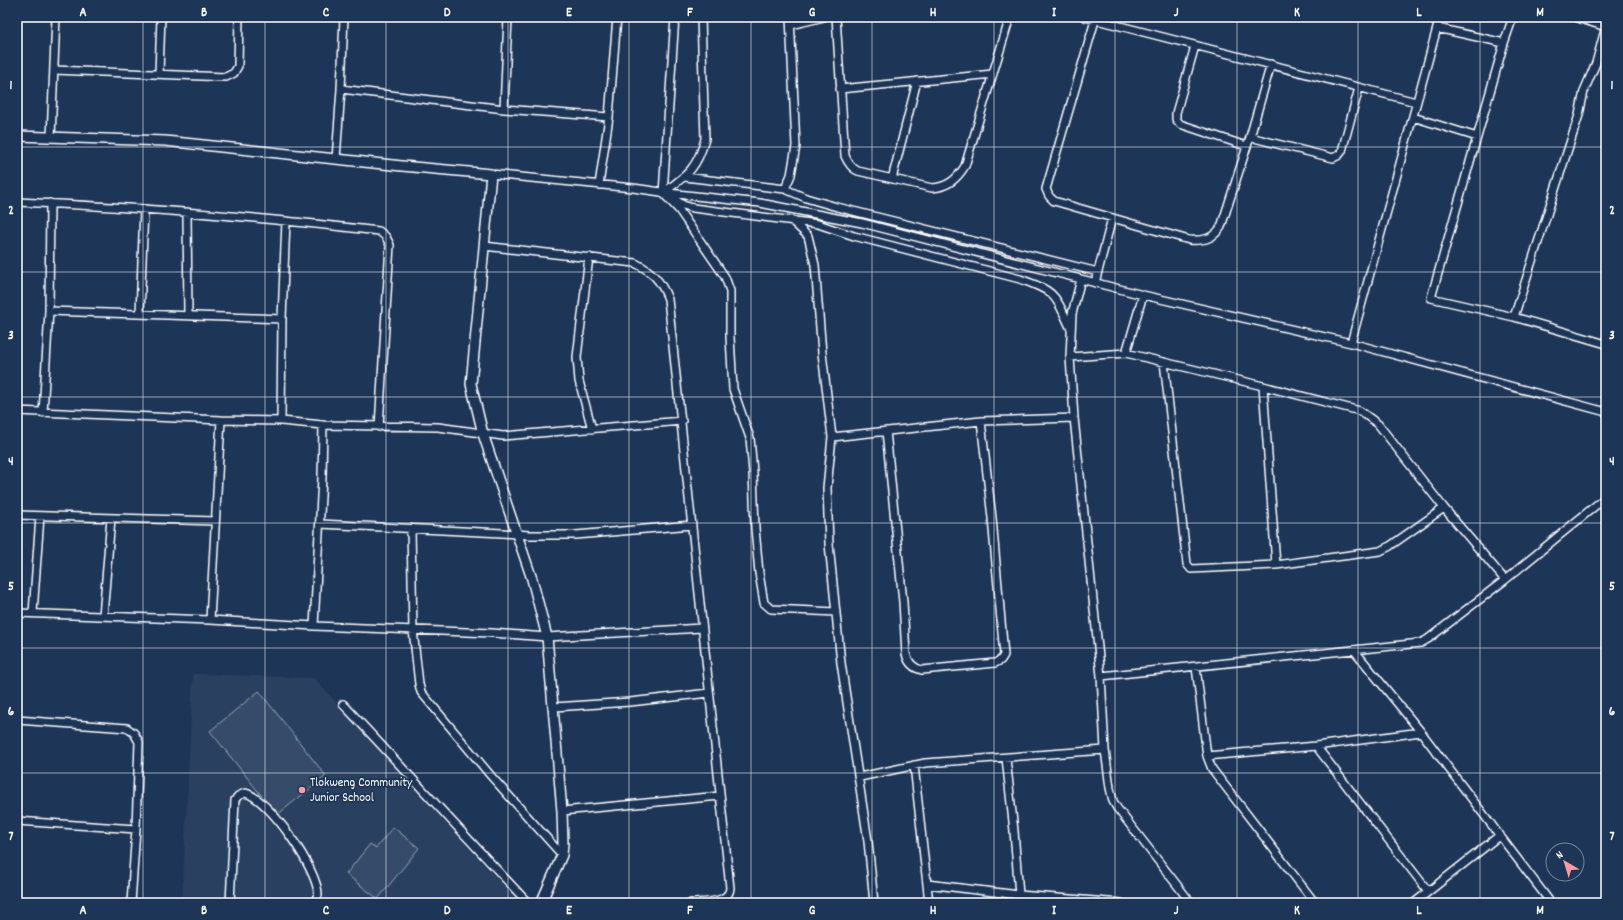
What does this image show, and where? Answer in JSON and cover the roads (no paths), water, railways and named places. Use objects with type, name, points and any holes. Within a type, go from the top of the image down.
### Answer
[{"type":"street","points":[[51,137],[56,17]]},
{"type":"street","points":[[160,73],[161,17]]},
{"type":"street","points":[[54,70],[160,73],[226,77],[234,73],[238,66],[240,17]]},
{"type":"street","points":[[336,159],[344,17]]},
{"type":"street","points":[[504,109],[508,17]]},
{"type":"street","points":[[599,185],[609,117],[617,17]]},
{"type":"street","points":[[676,17],[665,193],[679,210],[716,263],[729,286],[733,390],[750,438],[755,528],[759,574],[764,603],[771,609],[836,612]]},
{"type":"street","points":[[665,193],[685,177],[700,155],[705,139],[701,17]]},
{"type":"street","points":[[786,190],[796,146],[790,21],[824,17]]},
{"type":"street","points":[[836,17],[840,89],[847,161],[850,166],[858,171],[932,188],[942,187],[951,182],[960,174],[965,166],[1010,17]]},
{"type":"street","points":[[1085,17],[1095,18],[1195,46],[1271,64],[1416,102]]},
{"type":"street","points":[[1351,343],[1440,17]]},
{"type":"street","points":[[1514,17],[1504,44],[1431,298],[1514,317],[1606,344]]},
{"type":"street","points":[[1514,317],[1579,115],[1584,91],[1596,63],[1606,27],[1575,17]]},
{"type":"street","points":[[1095,18],[1046,189],[1049,196],[1054,201],[1189,240],[1200,241],[1208,239],[1216,234],[1221,227],[1246,146],[1250,138],[1271,64]]},
{"type":"street","points":[[1437,28],[1504,44]]},
{"type":"street","points":[[1195,46],[1176,113],[1176,119],[1180,124],[1246,146]]},
{"type":"street","points":[[840,89],[993,74]]},
{"type":"street","points":[[892,180],[917,81]]},
{"type":"street","points":[[1250,138],[1332,158],[1336,157],[1342,151],[1359,88]]},
{"type":"street","points":[[341,89],[504,109],[609,117]]},
{"type":"street","points":[[1412,117],[1477,137]]},
{"type":"street","points":[[17,136],[165,141],[599,185],[760,203],[862,223],[1143,295],[1351,343],[1606,412]]},
{"type":"street","points":[[491,174],[471,384],[483,434],[517,534],[542,615],[547,637],[554,707],[563,844],[562,855],[541,903]]},
{"type":"street","points":[[685,177],[786,190],[806,198],[844,209],[1098,272]]},
{"type":"street","points":[[665,193],[678,203],[693,208],[818,224],[854,236],[945,260],[994,271],[1043,287],[1056,297],[1070,327]]},
{"type":"street","points":[[17,202],[187,212],[379,231],[390,245],[379,427]]},
{"type":"street","points":[[43,413],[49,311],[50,203]]},
{"type":"street","points":[[140,314],[144,209]]},
{"type":"street","points":[[187,212],[188,315]]},
{"type":"street","points":[[1095,283],[1112,218]]},
{"type":"street","points":[[791,220],[808,236],[815,265],[822,353],[832,437],[827,488],[829,544],[843,674],[860,777],[874,903]]},
{"type":"street","points":[[281,421],[282,319],[286,221]]},
{"type":"street","points":[[484,246],[635,263],[654,274],[663,286],[668,299],[682,421],[730,892],[722,900],[691,903]]},
{"type":"street","points":[[590,257],[577,357],[578,381],[592,429]]},
{"type":"street","points":[[1081,279],[1070,327],[1070,357],[1074,418],[1101,676],[1105,750],[1110,788],[1113,801],[1117,808],[1191,903]]},
{"type":"street","points":[[1126,353],[1143,295]]},
{"type":"street","points":[[49,311],[282,319]]},
{"type":"street","points":[[1070,357],[1126,353],[1360,411],[1372,418],[1378,424],[1444,508],[1505,580]]},
{"type":"street","points":[[1164,362],[1188,566],[1193,570],[1276,565],[1380,551],[1390,546],[1444,508]]},
{"type":"street","points":[[1263,386],[1276,565]]},
{"type":"street","points":[[17,411],[220,420],[281,421],[323,425],[438,427],[503,436],[682,421]]},
{"type":"street","points":[[832,437],[981,421],[1074,418]]},
{"type":"street","points":[[210,620],[220,420]]},
{"type":"street","points":[[886,431],[906,654],[908,660],[913,667],[922,670],[995,663],[1001,660],[1004,655],[992,518],[981,421]]},
{"type":"street","points":[[314,626],[320,524],[323,425]]},
{"type":"street","points":[[1101,676],[1421,642],[1428,639],[1505,580],[1606,497]]},
{"type":"street","points":[[17,515],[215,522]]},
{"type":"street","points":[[33,613],[40,516]]},
{"type":"street","points":[[103,616],[111,518]]},
{"type":"street","points":[[320,524],[517,534],[576,535],[692,525]]},
{"type":"street","points":[[411,529],[412,630],[418,684],[425,698],[491,776],[562,855]]},
{"type":"street","points":[[17,613],[210,620],[314,626],[492,633],[547,637],[702,628]]},
{"type":"street","points":[[1354,650],[1421,732],[1551,903]]},
{"type":"street","points":[[1196,667],[1207,756],[1212,769],[1314,903]]},
{"type":"street","points":[[554,707],[630,702],[709,693]]},
{"type":"street","points":[[343,704],[528,903]]},
{"type":"street","points":[[17,720],[127,728],[137,737],[139,742],[136,829],[131,903]]},
{"type":"street","points":[[1207,756],[1316,746],[1421,732]]},
{"type":"street","points":[[1316,746],[1428,891]]},
{"type":"street","points":[[860,777],[925,763],[1006,758],[1058,752],[1105,750]]},
{"type":"street","points":[[1006,758],[1019,895]]},
{"type":"street","points":[[914,765],[929,903]]},
{"type":"street","points":[[230,903],[235,800],[240,794],[245,793],[254,796],[272,813],[296,844],[315,883],[318,894],[314,903]]},
{"type":"street","points":[[562,811],[720,796]]},
{"type":"street","points":[[17,821],[136,829]]},
{"type":"street","points":[[1414,903],[1500,834]]},
{"type":"street","points":[[927,884],[1019,895],[1121,903]]},
{"type":"place","name":"Tlokweng Community Junior School","points":[[302,790]]}]
